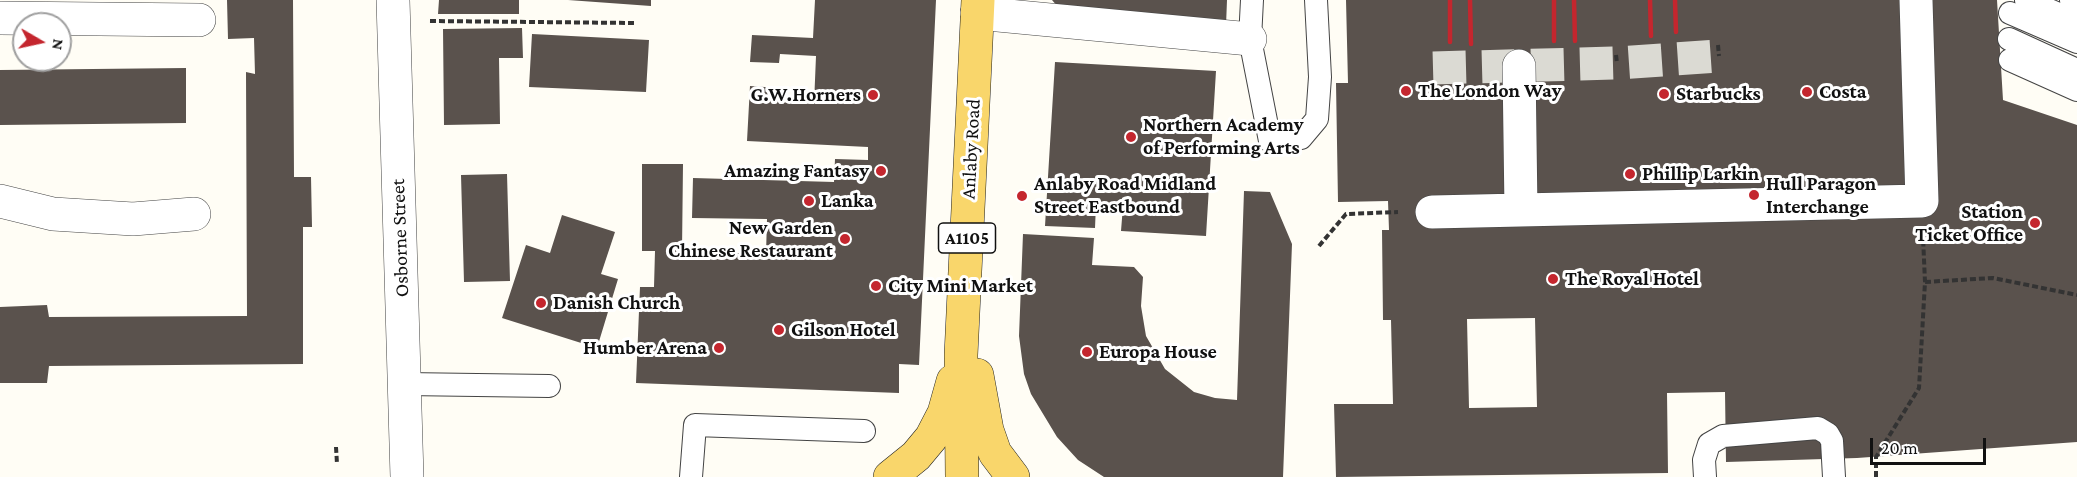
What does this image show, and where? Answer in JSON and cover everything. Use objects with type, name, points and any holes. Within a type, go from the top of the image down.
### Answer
[{"type":"main road","name":"Anlaby Road","points":[[962,477],[961,355],[978,7]]},
{"type":"main road","points":[[965,281],[980,399],[987,430],[995,453],[1013,477]]},
{"type":"main road","points":[[890,477],[916,456],[931,438],[944,413],[961,355]]},
{"type":"street","points":[[1432,212],[1922,201],[1916,0]]},
{"type":"street","points":[[978,7],[1250,39]]},
{"type":"street","name":"Osborne Street","points":[[393,11],[407,477]]},
{"type":"street","points":[[0,18],[199,20]]},
{"type":"street","points":[[1519,66],[1521,210]]},
{"type":"street","points":[[0,201],[65,215],[133,219],[194,214]]},
{"type":"lane","points":[[1252,0],[1250,39],[1270,141],[1301,138],[1317,119],[1320,77],[1316,0]]},
{"type":"lane","points":[[2071,0],[2077,3]]},
{"type":"lane","points":[[2018,7],[2077,22]]},
{"type":"lane","points":[[2018,7],[2077,42]]},
{"type":"lane","points":[[2077,70],[2010,50],[2077,90]]},
{"type":"lane","points":[[405,384],[549,386]]},
{"type":"lane","points":[[691,477],[695,425],[864,431]]},
{"type":"lane","points":[[1705,477],[1704,460],[1709,444],[1723,436],[1818,428],[1828,434],[1832,441],[1834,477]]},
{"type":"path","points":[[393,11],[636,23]]},
{"type":"path","points":[[1718,45],[1719,56]]},
{"type":"path","points":[[1616,56],[1617,63]]},
{"type":"path","points":[[1876,477],[1876,457],[1919,388],[1925,282],[1922,201]]},
{"type":"path","points":[[1319,246],[1346,214],[1388,213]]},
{"type":"path","points":[[1925,282],[1993,278],[2077,295]]},
{"type":"path","points":[[336,447],[337,464]]},
{"type":"building","points":[[227,0],[293,0],[294,177],[311,177],[312,227],[303,227],[303,364],[49,366],[47,383],[0,383],[0,307],[47,305],[49,317],[247,316],[246,72],[255,74],[254,38],[228,39]]},
{"type":"building","points":[[439,0],[519,0],[519,14],[438,14]]},
{"type":"building","points":[[568,0],[651,0],[651,6]]},
{"type":"building","points":[[815,0],[936,0],[919,365],[899,364],[899,393],[636,383],[640,287],[654,287],[655,251],[642,251],[642,164],[683,164],[682,251],[766,254],[767,219],[692,218],[693,178],[834,182],[835,159],[868,160],[868,147],[747,141],[750,86],[779,88],[779,102],[814,104],[816,56],[780,54],[779,63],[750,62],[752,35],[813,38]]},
{"type":"building","points":[[1052,0],[1227,0],[1226,26],[1064,14]]},
{"type":"building","name":"Hull Paragon Interchange","points":[[1346,0],[1997,0],[2003,100],[2077,125],[2077,442],[1857,458],[1726,462],[1725,392],[1667,393],[1668,473],[1336,477],[1334,404],[1393,404],[1391,320],[1383,320],[1382,230],[1389,230],[1388,201],[1338,202],[1336,83],[1348,83]],"holes":[[[1535,318],[1537,407],[1469,408],[1467,319]]]},
{"type":"building","points":[[522,28],[523,58],[499,58],[500,124],[444,125],[443,29]]},
{"type":"building","points":[[532,34],[649,40],[646,92],[529,87]]},
{"type":"building","name":"Northern Academy of Performing Arts","points":[[1055,62],[1216,71],[1206,236],[1121,231],[1123,206],[1096,204],[1095,228],[1045,226]]},
{"type":"building","points":[[186,68],[186,123],[0,125],[0,70],[72,72],[72,69]]},
{"type":"building","points":[[507,174],[510,281],[464,282],[461,175]]},
{"type":"building","name":"Europa House","points":[[1244,191],[1270,192],[1292,244],[1283,477],[1104,477],[1078,460],[1057,437],[1031,394],[1024,374],[1019,336],[1023,234],[1094,238],[1092,265],[1134,267],[1143,277],[1141,306],[1146,336],[1165,369],[1194,392],[1215,398],[1237,400]]},
{"type":"building","points":[[562,215],[615,232],[601,274],[618,279],[597,348],[502,318],[526,245],[550,253]]},
{"type":"tunnel","points":[[1433,68],[1617,63],[1719,56]]},
{"type":"railway","points":[[1450,0],[1450,42]]},
{"type":"railway","points":[[1470,0],[1471,44]]},
{"type":"railway","points":[[1554,0],[1554,41]]},
{"type":"railway","points":[[1574,0],[1575,41]]},
{"type":"railway","points":[[1650,0],[1651,36]]},
{"type":"railway","points":[[1675,0],[1676,32]]},
{"type":"place","name":"The London Way","points":[[1406,91]]},
{"type":"place","name":"Costa","points":[[1807,92]]},
{"type":"place","name":"Starbucks","points":[[1664,94]]},
{"type":"place","name":"G.W.Horners","points":[[873,95]]},
{"type":"place","name":"Northern Academy of Performing Arts","points":[[1131,137]]},
{"type":"place","name":"Amazing Fantasy","points":[[881,171]]},
{"type":"place","name":"Phillip Larkin","points":[[1630,174]]},
{"type":"place","name":"Hull Paragon Interchange","points":[[1754,195]]},
{"type":"place","name":"Anlaby Road Midland Street Eastbound","points":[[1022,196]]},
{"type":"place","name":"Lanka","points":[[809,201]]},
{"type":"place","name":"Station Ticket Office","points":[[2035,223]]},
{"type":"place","name":"New Garden Chinese Restaurant","points":[[845,239]]},
{"type":"place","name":"The Royal Hotel","points":[[1553,279]]},
{"type":"place","name":"City Mini Market","points":[[876,286]]},
{"type":"place","name":"Danish Church","points":[[541,303]]},
{"type":"place","name":"Gilson Hotel","points":[[779,330]]},
{"type":"place","name":"Humber Arena","points":[[719,348]]},
{"type":"place","name":"Europa House","points":[[1087,352]]}]
